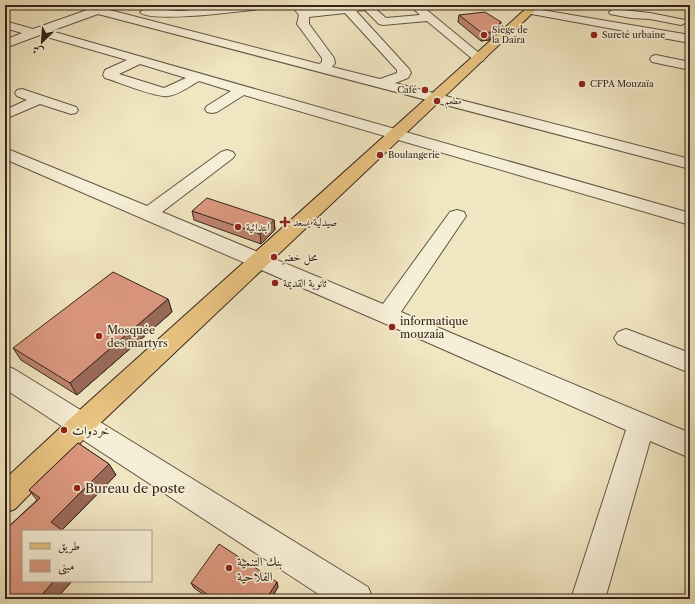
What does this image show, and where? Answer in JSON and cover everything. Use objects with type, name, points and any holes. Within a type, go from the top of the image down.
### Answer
[{"type":"main road","points":[[5,499],[82,424],[533,8]]},
{"type":"street","points":[[78,5],[182,14],[268,5]]},
{"type":"street","points":[[414,5],[479,58]]},
{"type":"street","points":[[321,68],[329,63],[328,58],[303,24],[300,9],[348,9],[367,7],[383,22],[430,17]]},
{"type":"street","points":[[5,44],[38,37],[99,8],[380,84],[690,164]]},
{"type":"street","points":[[533,8],[690,39]]},
{"type":"street","points":[[348,9],[404,73],[403,75],[380,84]]},
{"type":"street","points":[[602,10],[686,22],[674,37]]},
{"type":"street","points":[[394,21],[406,32]]},
{"type":"street","points":[[5,24],[38,37],[62,38],[199,76],[690,219]]},
{"type":"street","points":[[373,36],[386,35]]},
{"type":"street","points":[[656,59],[690,66]]},
{"type":"street","points":[[139,60],[110,73],[110,75],[163,92],[168,92],[199,76]]},
{"type":"street","points":[[212,109],[243,89]]},
{"type":"street","points":[[22,93],[71,110]]},
{"type":"street","points":[[5,115],[40,99]]},
{"type":"street","points":[[148,214],[227,155]]},
{"type":"street","points":[[14,162],[148,214],[260,261],[690,446]]},
{"type":"street","points":[[387,315],[457,216]]},
{"type":"street","points":[[626,338],[690,363]]},
{"type":"street","points":[[5,376],[356,599]]},
{"type":"street","points":[[588,599],[641,424]]},
{"type":"building","points":[[485,12],[501,22],[491,32],[482,33],[459,15]]},
{"type":"building","points":[[207,198],[274,220],[260,234],[192,211]]},
{"type":"building","name":"Mosquée des martyrs","points":[[113,272],[168,299],[70,383],[13,348]]},
{"type":"building","points":[[78,443],[109,464],[51,522],[62,530],[22,530],[22,582],[53,582],[38,599],[5,599],[5,530],[40,498],[29,490]]},
{"type":"building","name":"بنك التنمية الفلاحية","points":[[219,544],[277,582],[266,599],[228,599],[221,594],[218,599],[214,599],[191,583]]},
{"type":"place","name":"Siège de la Daïra","points":[[484,35]]},
{"type":"place","name":"Sureté urbaine","points":[[594,35]]},
{"type":"place","name":"CFPA Mouzaïa","points":[[582,84]]},
{"type":"place","name":"Café","points":[[425,90]]},
{"type":"place","name":"مطعم","points":[[437,101]]},
{"type":"place","name":"Boulangerie","points":[[380,155]]},
{"type":"place","name":"صيدلية يسعد","points":[[285,222]]},
{"type":"place","name":"ابتدائية","points":[[238,227]]},
{"type":"place","name":"محل خضر","points":[[274,257]]},
{"type":"place","name":"ثانوية القديمة","points":[[275,283]]},
{"type":"place","name":"informatique mouzaia","points":[[392,327]]},
{"type":"place","name":"Mosquée des martyrs","points":[[99,336]]},
{"type":"place","name":"خردوات","points":[[64,430]]},
{"type":"place","name":"Bureau de poste","points":[[77,488]]},
{"type":"place","name":"بنك التنمية الفلاحية","points":[[229,568]]}]
